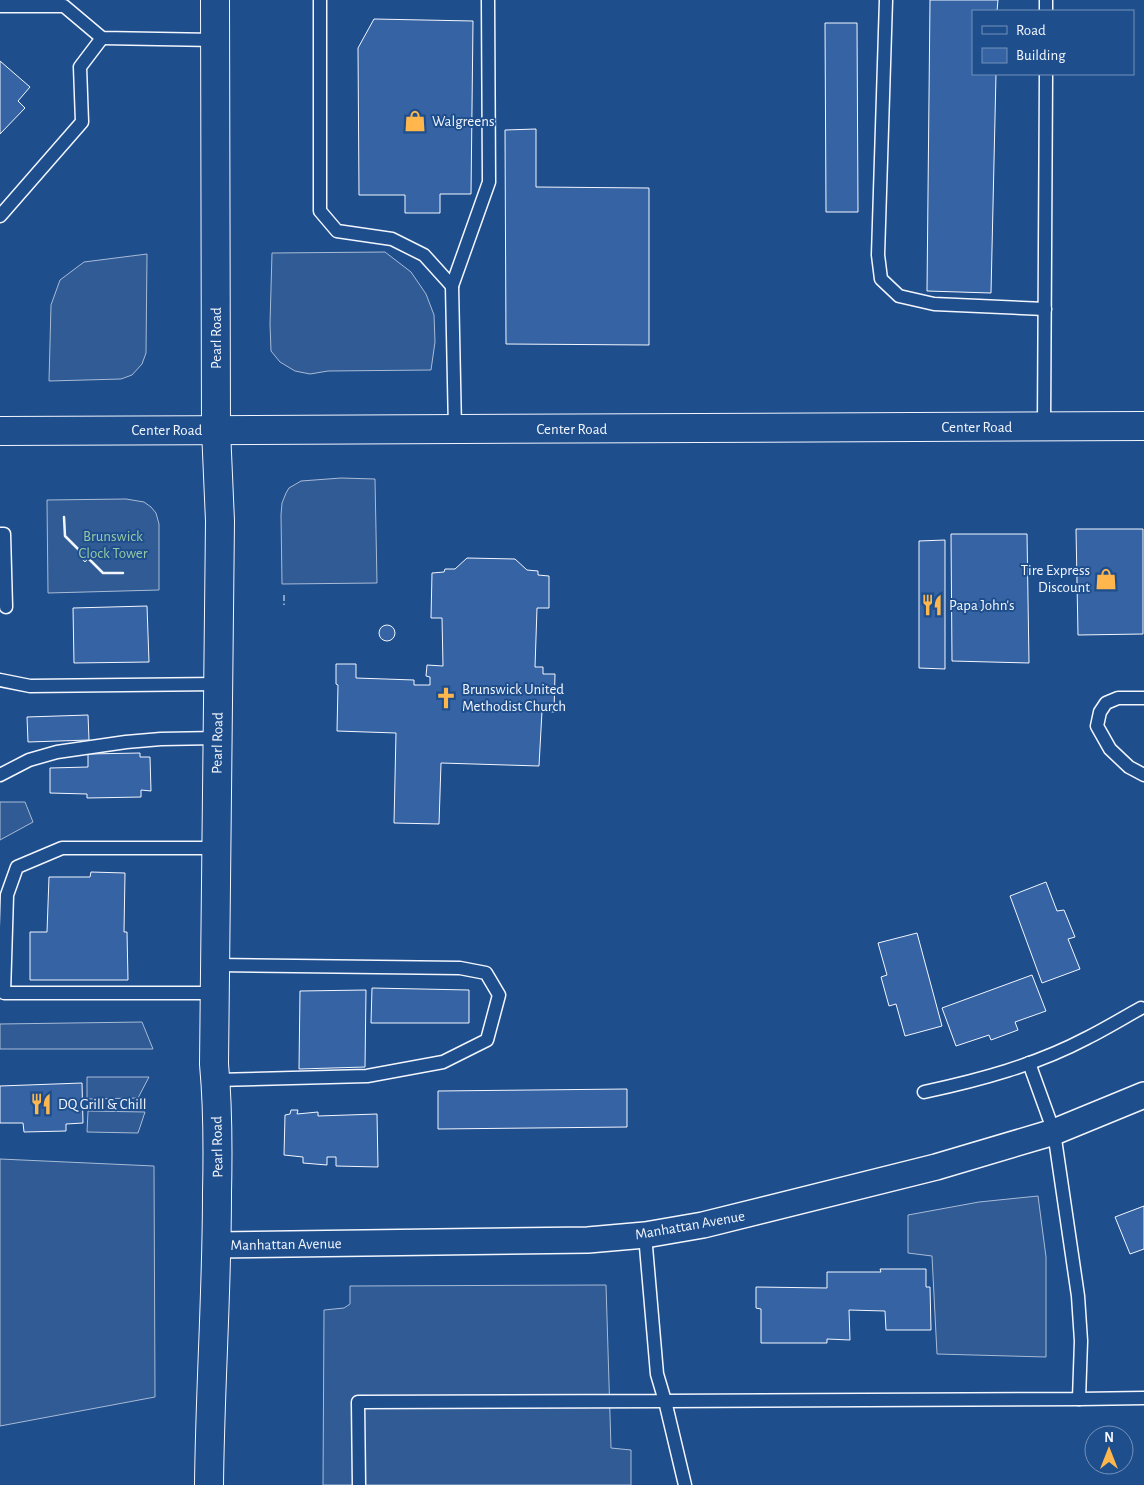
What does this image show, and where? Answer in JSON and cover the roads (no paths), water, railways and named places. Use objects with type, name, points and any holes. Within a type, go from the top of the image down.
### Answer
[{"type":"main road","name":"Pearl Road","points":[[209,1485],[217,1245],[218,1146],[215,848],[220,522],[216,430],[215,0]]},
{"type":"main road","name":"Center Road","points":[[0,431],[1144,426]]},
{"type":"street","name":"Manhattan Avenue","points":[[217,1245],[588,1240],[645,1235],[703,1225],[936,1167],[1054,1132],[1144,1095]]},
{"type":"lane","points":[[320,0],[320,211],[337,231],[392,239],[424,255],[452,286]]},
{"type":"lane","points":[[455,429],[452,286],[489,182],[488,0]]},
{"type":"lane","points":[[886,0],[878,255],[881,279],[900,296],[934,304],[1044,309]]},
{"type":"lane","points":[[0,6],[64,6],[102,38],[215,40]]},
{"type":"lane","points":[[0,216],[82,122],[80,66],[102,38]]},
{"type":"lane","points":[[1044,426],[1046,75]]},
{"type":"lane","points":[[0,534],[4,534],[6,607]]},
{"type":"lane","points":[[0,680],[30,686],[218,684]]},
{"type":"lane","points":[[1144,698],[1118,698],[1106,703],[1100,712],[1097,726],[1110,749],[1129,767],[1144,775]]},
{"type":"lane","points":[[0,775],[29,760],[57,752],[126,742],[217,738]]},
{"type":"lane","points":[[215,848],[62,848],[17,868],[7,895],[4,993],[215,993]]},
{"type":"lane","points":[[215,965],[460,968],[486,973],[499,995],[487,1040],[443,1062],[367,1076],[216,1080]]},
{"type":"lane","points":[[924,1092],[976,1081],[1029,1063],[1086,1039],[1141,1008]]},
{"type":"lane","points":[[1029,1063],[1054,1132],[1078,1296],[1081,1341],[1080,1399]]},
{"type":"lane","points":[[645,1235],[657,1374],[685,1485]]},
{"type":"lane","points":[[359,1485],[358,1402],[1144,1398]]},
{"type":"place","name":"Walgreens","points":[[415,121]]},
{"type":"place","name":"Tire Express Discount","points":[[1106,579]]},
{"type":"place","name":"Papa John's","points":[[932,605]]},
{"type":"place","name":"Brunswick United Methodist Church","points":[[446,698]]},
{"type":"place","name":"DQ Grill & Chill","points":[[41,1104]]},
{"type":"park label","name":"Brunswick Clock Tower","points":[[113,544]]}]
